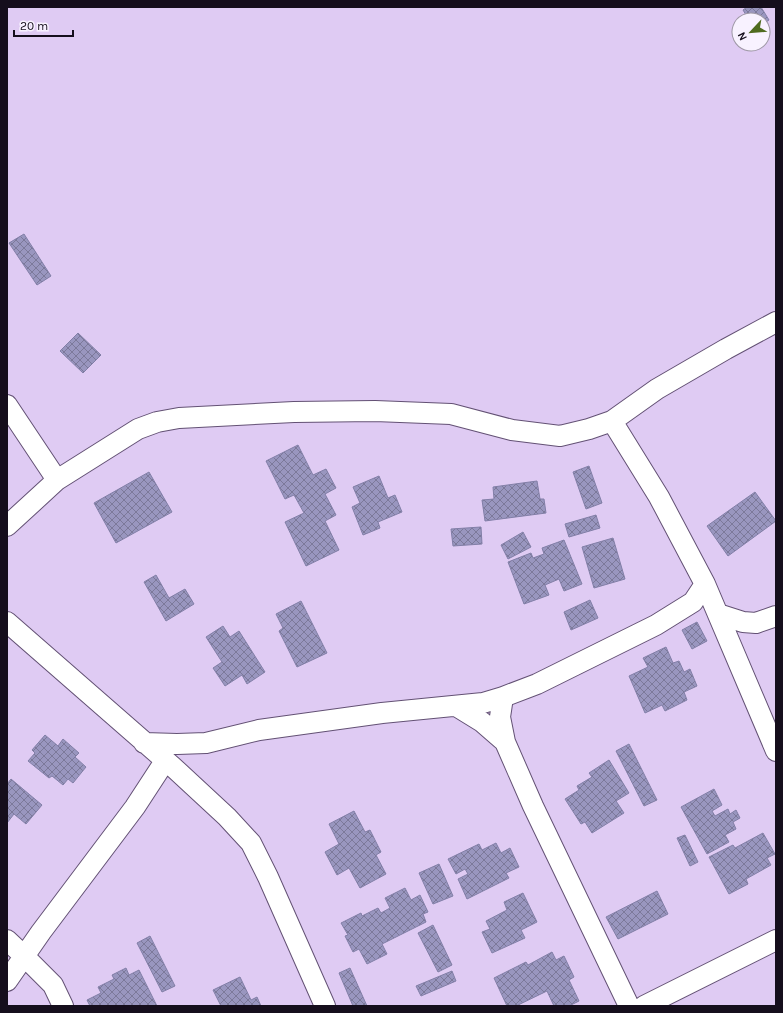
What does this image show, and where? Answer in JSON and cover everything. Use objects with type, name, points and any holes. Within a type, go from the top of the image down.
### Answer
[{"type":"street","points":[[7,526],[57,480],[138,429],[157,422],[179,418],[294,412],[360,411],[451,414],[512,430],[560,436],[589,429],[612,421],[657,389],[776,322]]},
{"type":"street","points":[[7,405],[57,480]]},
{"type":"street","points":[[612,421],[659,497],[705,584],[776,752]]},
{"type":"street","points":[[144,743],[206,743],[259,730],[382,713],[483,703],[538,684],[656,625],[693,602],[705,584]]},
{"type":"street","points":[[718,614],[743,622],[756,623],[776,616]]},
{"type":"street","points":[[7,622],[169,764],[227,817],[251,843],[268,877],[325,1006]]},
{"type":"street","points":[[503,697],[500,717],[505,742],[533,806],[629,1006]]},
{"type":"street","points":[[456,706],[482,722],[505,742]]},
{"type":"street","points":[[7,980],[41,932],[169,764],[206,743]]},
{"type":"street","points":[[7,940],[53,985],[63,1006]]},
{"type":"street","points":[[644,1006],[776,940]]},
{"type":"building","points":[[747,7],[761,7],[764,12],[744,12],[743,10]]},
{"type":"building","points":[[24,234],[51,276],[37,285],[9,243]]},
{"type":"building","points":[[78,333],[101,355],[83,373],[60,351]]},
{"type":"building","points":[[298,445],[313,475],[326,469],[336,488],[325,494],[336,515],[325,521],[339,550],[306,566],[285,522],[304,513],[294,495],[285,499],[266,461]]},
{"type":"building","points":[[589,466],[602,503],[586,509],[573,472]]},
{"type":"building","points":[[149,472],[172,512],[116,543],[94,503]]},
{"type":"building","points":[[379,476],[388,498],[395,495],[402,512],[378,522],[380,528],[363,535],[352,507],[360,503],[353,487]]},
{"type":"building","points":[[537,481],[540,499],[544,499],[546,513],[485,521],[482,500],[494,499],[493,487]]},
{"type":"building","points":[[755,492],[776,521],[728,556],[707,526]]},
{"type":"building","points":[[596,515],[600,528],[569,537],[565,524]]},
{"type":"building","points":[[481,527],[482,544],[453,546],[451,529]]},
{"type":"building","points":[[523,532],[531,547],[508,559],[501,545]]},
{"type":"building","points":[[613,538],[625,579],[594,588],[582,547]]},
{"type":"building","points":[[564,540],[582,584],[564,591],[559,579],[545,585],[549,595],[524,604],[508,562],[531,553],[533,558],[544,554],[542,548]]},
{"type":"building","points":[[156,575],[169,598],[185,589],[194,604],[166,621],[144,582]]},
{"type":"building","points":[[590,600],[598,618],[571,630],[564,612]]},
{"type":"building","points":[[301,601],[327,653],[297,667],[279,631],[283,628],[276,614]]},
{"type":"building","points":[[697,622],[707,641],[692,649],[682,630]]},
{"type":"building","points":[[223,626],[230,637],[239,631],[265,672],[247,684],[242,675],[225,686],[213,668],[222,662],[206,637]]},
{"type":"building","points":[[666,647],[673,663],[679,661],[684,672],[690,669],[697,686],[684,692],[687,700],[665,711],[662,705],[645,713],[629,676],[648,667],[643,658]]},
{"type":"building","points":[[45,735],[58,746],[63,739],[79,753],[75,757],[86,767],[73,783],[68,779],[63,785],[52,776],[49,778],[28,761],[35,753],[32,750]]},
{"type":"building","points":[[629,744],[657,800],[644,806],[616,751]]},
{"type":"building","points":[[609,760],[629,793],[616,801],[624,813],[592,833],[585,822],[581,824],[565,799],[579,790],[577,786],[592,777],[589,773]]},
{"type":"building","points":[[11,779],[42,805],[26,824],[14,814],[7,823],[7,784]]},
{"type":"building","points":[[714,789],[722,805],[712,811],[715,816],[728,809],[730,814],[736,810],[740,818],[733,822],[736,829],[725,835],[729,842],[707,854],[681,807]]},
{"type":"building","points":[[354,811],[365,832],[370,830],[381,852],[376,855],[386,874],[360,888],[349,868],[337,875],[325,852],[339,844],[329,824]]},
{"type":"building","points":[[763,833],[775,854],[767,858],[771,865],[746,879],[748,884],[729,894],[709,857],[733,845],[735,848]]},
{"type":"building","points":[[685,835],[698,862],[690,866],[677,838]]},
{"type":"building","points":[[496,843],[501,853],[510,848],[519,867],[506,873],[509,878],[467,899],[458,879],[468,874],[465,869],[456,874],[448,859],[479,844],[482,850]]},
{"type":"building","points":[[439,864],[453,896],[433,904],[419,873]]},
{"type":"building","points":[[405,888],[411,900],[420,895],[428,912],[423,914],[426,922],[382,944],[387,954],[367,964],[359,949],[353,952],[345,936],[348,935],[341,923],[361,913],[362,916],[378,908],[381,913],[390,908],[385,898]]},
{"type":"building","points":[[657,891],[668,914],[618,939],[606,917]]},
{"type":"building","points":[[523,893],[537,922],[521,930],[525,938],[492,953],[482,932],[490,929],[486,921],[507,910],[504,902]]},
{"type":"building","points":[[433,925],[452,965],[438,972],[418,933]]},
{"type":"building","points":[[150,936],[175,986],[162,992],[137,943]]},
{"type":"building","points":[[552,952],[556,960],[564,956],[574,977],[569,980],[579,1001],[569,1006],[554,1006],[547,991],[516,1006],[507,1006],[494,978],[526,962],[528,965]]},
{"type":"building","points":[[126,968],[129,975],[139,970],[157,1006],[90,1006],[87,1000],[101,993],[98,987],[114,979],[112,975]]},
{"type":"building","points":[[350,968],[367,1006],[353,1006],[339,973]]},
{"type":"building","points":[[452,971],[456,981],[421,996],[416,986]]},
{"type":"building","points":[[240,977],[251,1000],[257,997],[261,1006],[221,1006],[213,990]]}]
